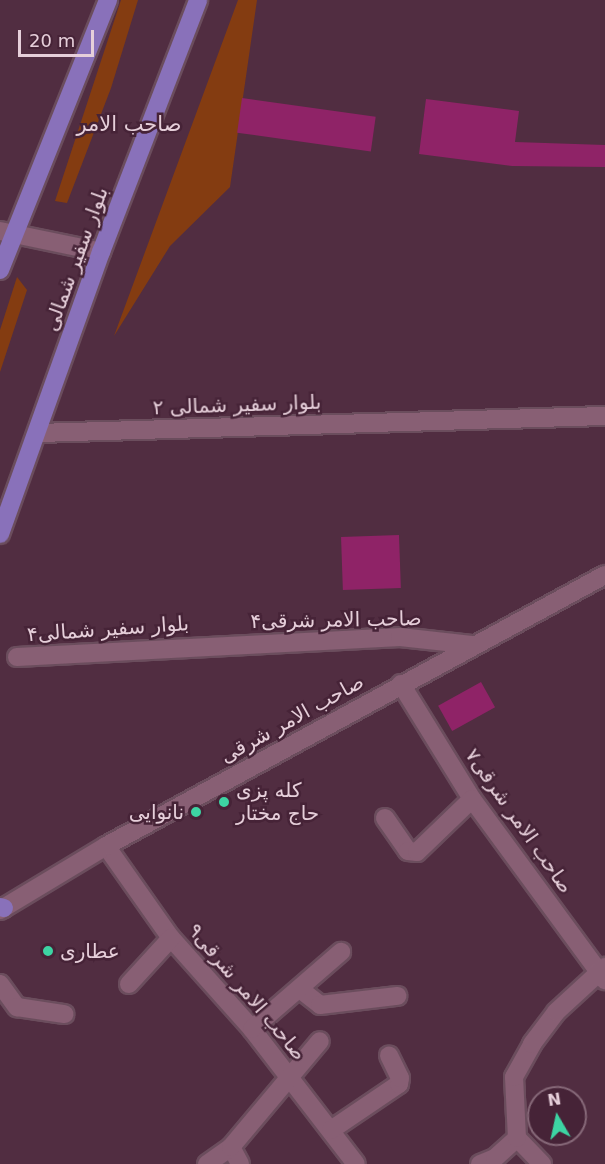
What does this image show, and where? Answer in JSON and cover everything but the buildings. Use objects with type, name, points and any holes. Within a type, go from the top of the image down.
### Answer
[{"type":"main road","points":[[92,0],[95,34]]},
{"type":"main road","points":[[0,270],[7,233],[108,0]]},
{"type":"main road","name":"بلوار سفیر شمالی","points":[[0,534],[101,252],[198,0]]},
{"type":"street","points":[[7,233],[101,252]]},
{"type":"street","name":"بلوار سفیر شمالی ۲","points":[[38,433],[605,416]]},
{"type":"street","name":"صاحب الامر شرقی","points":[[1,908],[106,846],[472,645],[604,578]]},
{"type":"street","name":"صاحب الامر شرقی۴","points":[[201,645],[400,637],[472,645]]},
{"type":"street","name":"بلوار سفیر شمالی۴","points":[[17,657],[201,645]]},
{"type":"street","name":"صاحب الامر شرقی۷","points":[[401,684],[472,799],[603,973]]},
{"type":"street","points":[[385,818],[408,851],[417,852],[472,799]]},
{"type":"street","name":"صاحب الامر شرقی۹","points":[[106,846],[171,938],[252,1029],[357,1164]]},
{"type":"street","points":[[129,984],[171,938]]},
{"type":"street","points":[[252,1029],[301,990],[341,952]]},
{"type":"street","points":[[542,1164],[517,1138],[514,1077],[517,1068],[556,1012],[603,973]]},
{"type":"street","points":[[0,984],[16,1007],[64,1014]]},
{"type":"street","points":[[301,990],[321,1005],[397,996]]},
{"type":"street","points":[[207,1164],[231,1147],[320,1041]]},
{"type":"street","points":[[331,1130],[399,1084],[400,1078],[389,1055]]},
{"type":"street","points":[[480,1164],[495,1158],[517,1138]]},
{"type":"street","points":[[231,1147],[240,1164]]},
{"type":"shaded area","points":[[121,0],[138,0],[111,88],[67,203],[55,201]]},
{"type":"shaded area","points":[[238,0],[257,0],[230,187],[170,246],[114,336]]},
{"type":"shaded area","points":[[17,277],[27,290],[0,372],[0,330]]},
{"type":"place","name":"کله پزی حاج مختار","points":[[224,802]]},
{"type":"place","name":"نانوایی","points":[[196,812]]},
{"type":"place","name":"عطاری","points":[[48,951]]},
{"type":"district","name":"صاحب الامر","points":[[129,124]]}]
